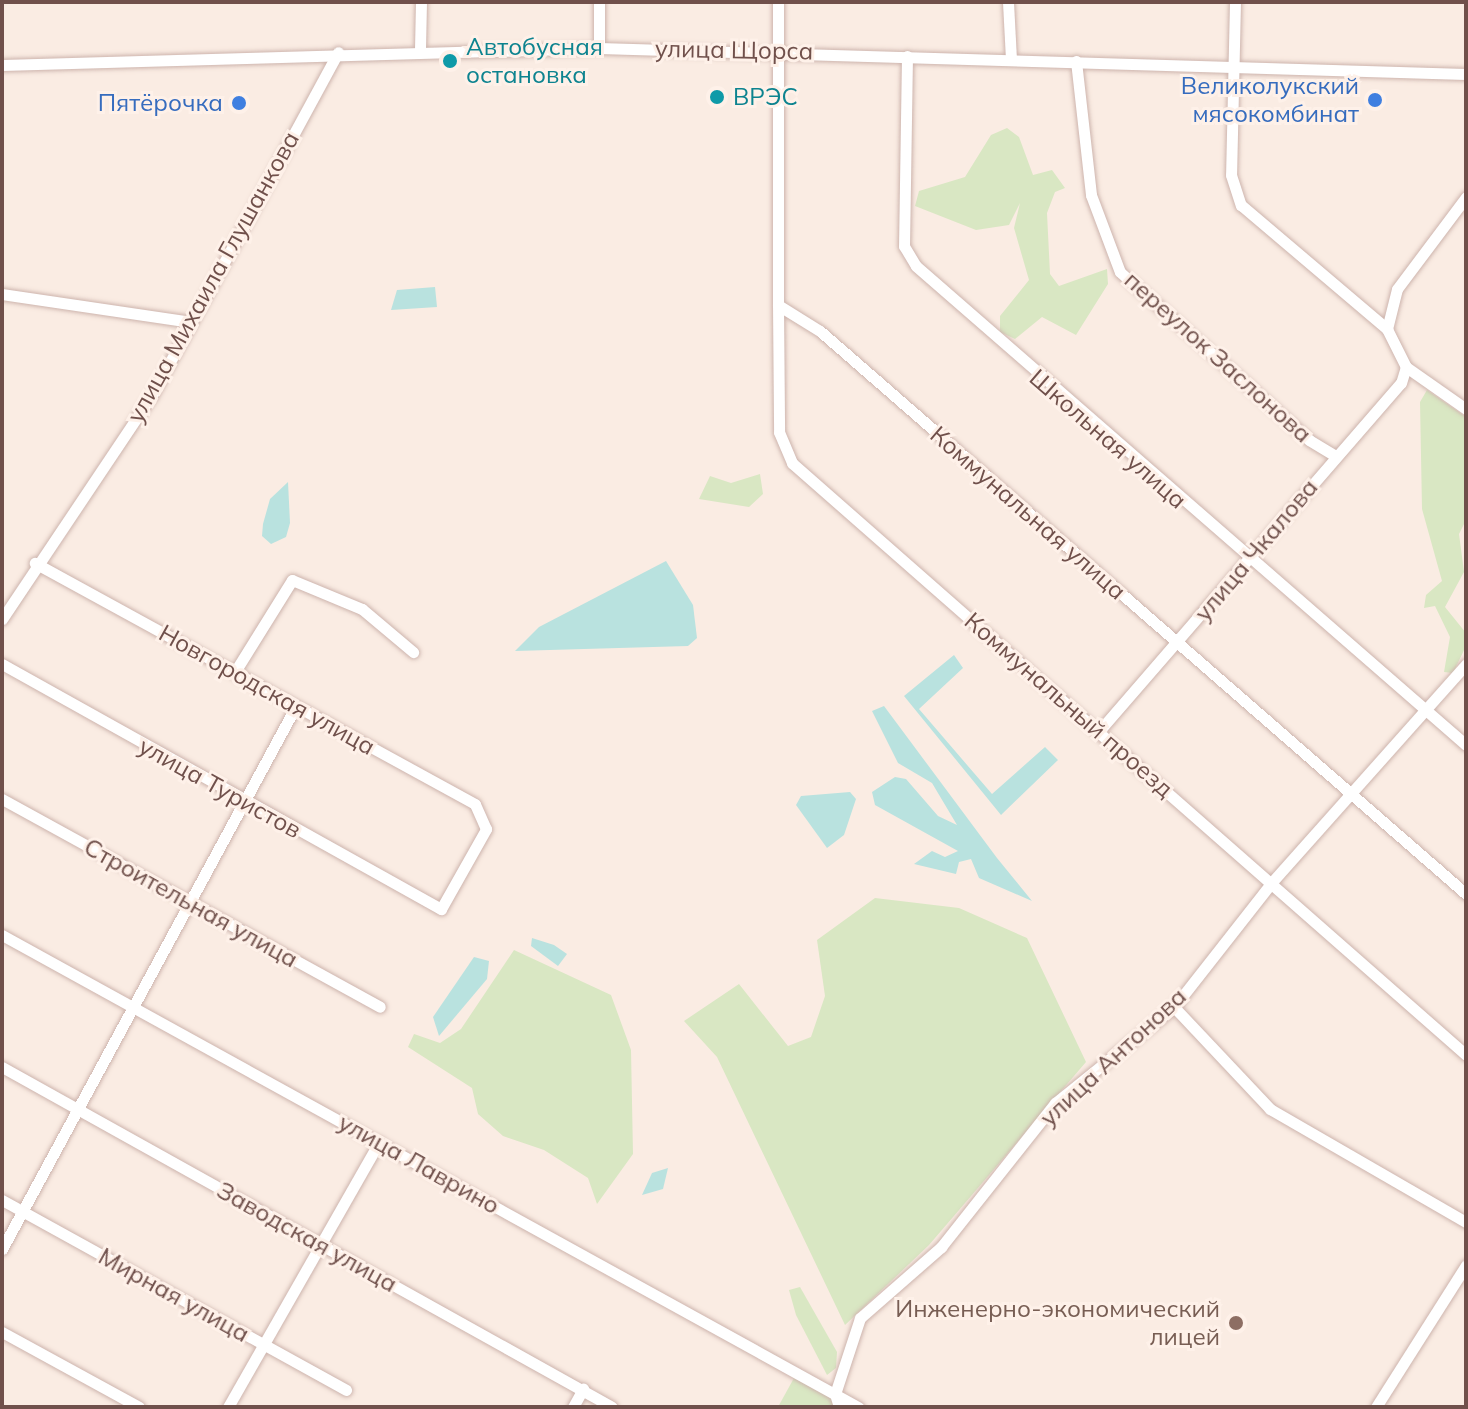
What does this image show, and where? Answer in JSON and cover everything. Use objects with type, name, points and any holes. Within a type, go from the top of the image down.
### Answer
[{"type":"street","points":[[420,49],[421,2]]},
{"type":"street","points":[[599,2],[599,48]]},
{"type":"street","points":[[778,2],[778,305]]},
{"type":"street","points":[[1008,2],[1011,59]]},
{"type":"street","points":[[1235,2],[1231,175],[1241,205],[1387,329],[1406,367],[1466,409]]},
{"type":"street","name":"улица Щорса","points":[[2,65],[420,49],[599,48],[778,50],[1466,74]]},
{"type":"street","name":"улица Михаила Глушанкова","points":[[2,619],[35,563],[152,395],[338,52]]},
{"type":"street","name":"Школьная улица","points":[[907,56],[904,246],[916,266],[1245,557],[1466,745]]},
{"type":"street","name":"переулок Заслонова","points":[[1076,61],[1091,195],[1120,272],[1309,440],[1336,456]]},
{"type":"street","points":[[1387,329],[1397,289],[1466,197]]},
{"type":"street","points":[[2,294],[191,322]]},
{"type":"street","name":"Коммунальная улица","points":[[778,305],[820,331],[1466,894]]},
{"type":"street","name":"Коммунальный проезд","points":[[778,305],[779,432],[792,463],[1100,730],[1466,1055]]},
{"type":"street","name":"улица Чкалова","points":[[1100,730],[1179,642],[1245,557],[1401,383],[1406,367]]},
{"type":"street","name":"Новгородская улица","points":[[35,563],[236,670],[475,804],[486,829],[441,909]]},
{"type":"street","points":[[236,670],[292,580],[362,609],[413,652]]},
{"type":"street","name":"улица Туристов","points":[[2,664],[246,804],[441,909]]},
{"type":"street","name":"улица Антонова","points":[[835,1394],[852,1337],[889,1288],[941,1247],[1055,1103],[1174,1007],[1272,882],[1466,664]]},
{"type":"street","points":[[2,1249],[137,1008],[296,706]]},
{"type":"street","name":"Строительная улица","points":[[2,799],[380,1007]]},
{"type":"street","name":"улица Лаврино","points":[[2,935],[858,1407]]},
{"type":"street","points":[[1174,1007],[1270,1109],[1466,1222]]},
{"type":"street","name":"Заводская улица","points":[[2,1067],[612,1407]]},
{"type":"street","points":[[228,1407],[379,1142]]},
{"type":"street","name":"Мирная улица","points":[[2,1200],[346,1390]]},
{"type":"street","points":[[1376,1407],[1466,1265]]},
{"type":"street","points":[[2,1332],[139,1407]]},
{"type":"street","points":[[573,1407],[583,1389]]},
{"type":"street","points":[[835,1394],[839,1407]]},
{"type":"green space","points":[[1007,128],[1019,137],[1033,175],[1052,170],[1065,188],[1055,192],[1047,213],[1050,274],[1059,286],[1107,269],[1108,284],[1076,335],[1042,317],[1015,339],[1000,332],[1000,316],[1029,280],[1014,228],[1020,203],[1009,225],[976,230],[915,206],[919,191],[965,177],[991,135]]},
{"type":"green space","points":[[1427,390],[1466,417],[1466,520],[1459,534],[1464,572],[1445,607],[1466,633],[1466,646],[1453,673],[1444,672],[1450,637],[1435,606],[1424,608],[1426,595],[1442,581],[1422,509],[1420,402]]},
{"type":"green space","points":[[760,474],[763,494],[749,507],[699,499],[710,476],[731,483]]},
{"type":"green space","points":[[875,898],[959,908],[1027,938],[1086,1062],[929,1245],[845,1325],[717,1057],[684,1021],[739,984],[788,1046],[811,1037],[825,996],[817,940]]},
{"type":"green space","points":[[514,950],[611,995],[631,1050],[633,1154],[597,1204],[588,1178],[544,1150],[503,1136],[478,1114],[472,1088],[408,1047],[414,1034],[440,1043],[461,1029]]},
{"type":"green space","points":[[800,1287],[837,1352],[836,1368],[827,1375],[796,1315],[789,1290]]},
{"type":"green space","points":[[794,1378],[832,1399],[834,1407],[778,1407]]},
{"type":"water","points":[[435,287],[437,307],[391,310],[397,290]]},
{"type":"water","points":[[288,482],[290,523],[286,537],[271,544],[262,536],[263,524],[270,499]]},
{"type":"water","points":[[666,561],[693,605],[697,638],[688,646],[515,651],[539,627]]},
{"type":"water","points":[[954,655],[963,668],[919,709],[992,794],[1045,747],[1058,760],[1001,815],[904,696]]},
{"type":"water","points":[[884,706],[1032,901],[979,878],[971,859],[959,862],[956,874],[914,864],[932,851],[945,857],[958,851],[875,805],[872,792],[895,777],[906,779],[938,816],[957,825],[932,783],[898,763],[872,711]]},
{"type":"water","points":[[850,792],[856,799],[844,835],[827,848],[796,805],[801,796]]},
{"type":"water","points":[[532,938],[554,945],[567,954],[558,966],[531,946]]},
{"type":"water","points":[[474,957],[489,961],[487,979],[439,1036],[433,1017]]},
{"type":"water","points":[[668,1168],[663,1189],[642,1195],[652,1173]]},
{"type":"place","name":"Автобусная остановка","points":[[450,61]]},
{"type":"place","name":"ВРЭС","points":[[717,97]]},
{"type":"place","name":"Великолукский мясокомбинат","points":[[1375,100]]},
{"type":"place","name":"Пятёрочка","points":[[239,103]]},
{"type":"place","name":"Инженерно-экономический лицей","points":[[1236,1323]]}]
